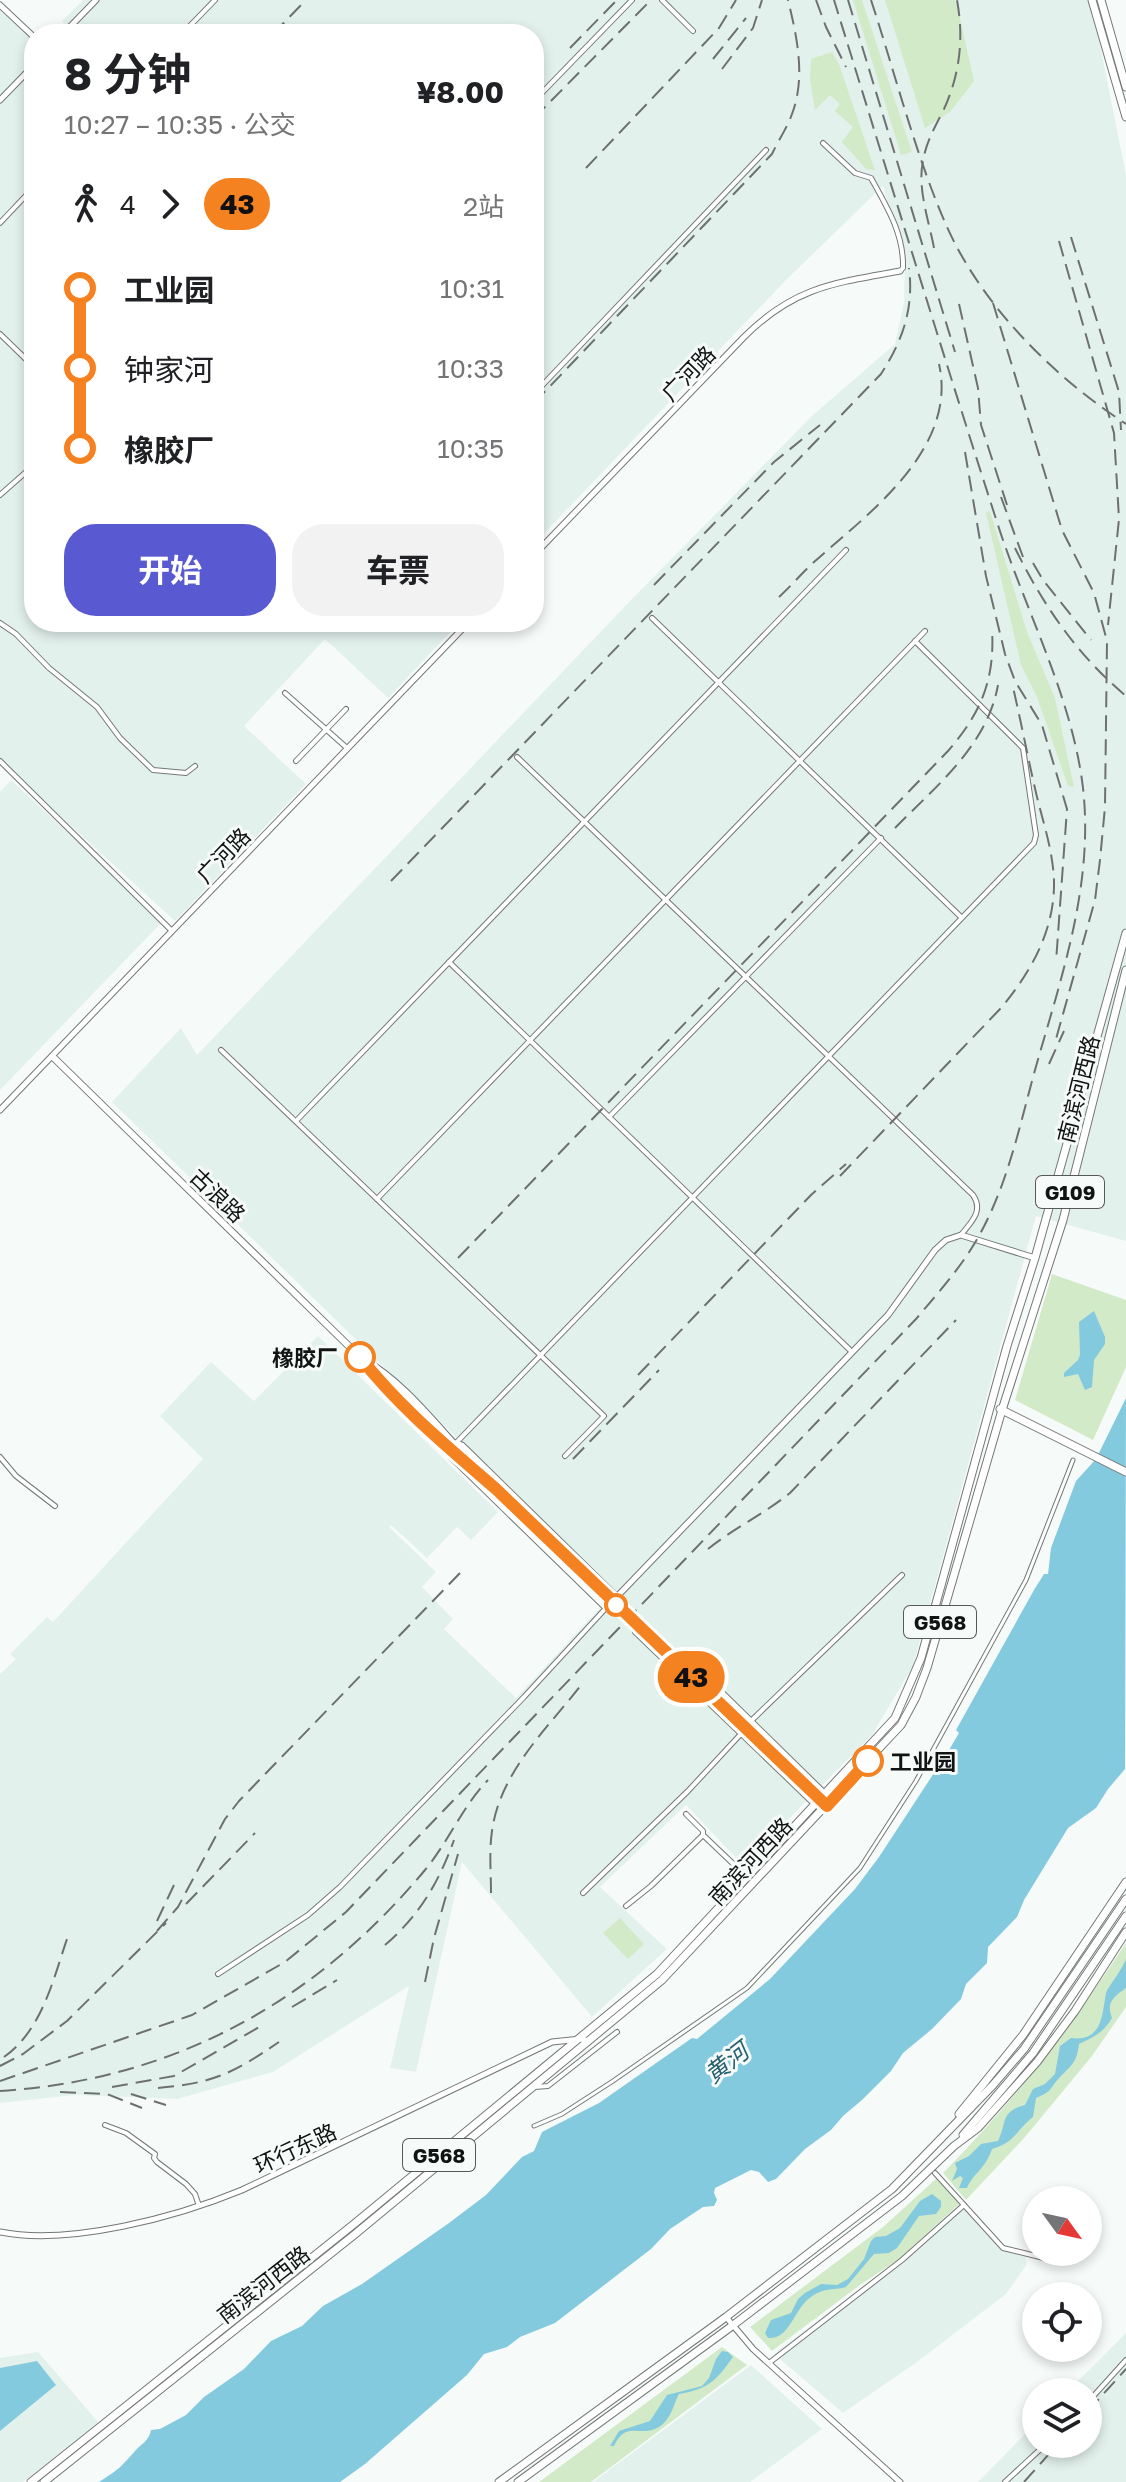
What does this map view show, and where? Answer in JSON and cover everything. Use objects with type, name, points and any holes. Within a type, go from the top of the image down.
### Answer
[{"type":"main road","points":[[1092,0],[1126,117]]},
{"type":"main road","points":[[1101,0],[1126,87]]},
{"type":"main road","name":"南滨河西路","points":[[1035,1258],[1126,933]]},
{"type":"main road","name":"南滨河西路","points":[[44,2482],[354,2235],[585,2040],[657,1974],[748,1877],[901,1725],[916,1697],[1063,1220],[1126,970]]},
{"type":"main road","name":"古浪路","points":[[53,1057],[360,1357],[375,1376],[449,1449],[496,1489]]},
{"type":"main road","name":"G109","points":[[990,1406],[1035,1258]]},
{"type":"main road","name":"古浪路","points":[[360,1357],[380,1369],[456,1443],[496,1489],[824,1803]]},
{"type":"main road","points":[[990,1406],[1126,1472]]},
{"type":"main road","name":"南滨河西路","points":[[31,2482],[662,1980],[824,1803],[895,1718],[905,1698],[921,1658],[990,1406]]},
{"type":"main road","points":[[921,2160],[934,2140],[963,2110],[1023,2035],[1126,1882]]},
{"type":"main road","points":[[499,2482],[726,2317],[892,2189],[1024,2049],[1126,1899]]},
{"type":"main road","points":[[518,2482],[732,2326],[902,2196],[954,2146],[1033,2053],[1126,1916]]},
{"type":"main road","points":[[954,2146],[978,2128],[1037,2062],[1075,2011],[1126,1932]]},
{"type":"street","points":[[73,24],[96,0]]},
{"type":"street","points":[[192,24],[215,0]]},
{"type":"street","points":[[544,91],[632,0]]},
{"type":"street","points":[[662,0],[693,31]]},
{"type":"street","points":[[0,5],[24,28]]},
{"type":"street","points":[[0,100],[24,75]]},
{"type":"street","points":[[823,143],[855,173],[871,178],[889,207],[903,251],[903,268],[900,271]]},
{"type":"street","points":[[544,383],[766,150]]},
{"type":"street","points":[[0,223],[24,198]]},
{"type":"street","name":"广河路","points":[[544,545],[771,312],[816,288],[900,271]]},
{"type":"street","points":[[0,334],[24,357]]},
{"type":"street","points":[[0,495],[24,474]]},
{"type":"street","points":[[297,1120],[846,550]]},
{"type":"street","points":[[652,618],[961,917]]},
{"type":"street","points":[[0,623],[97,707],[120,738],[153,770],[186,773],[195,766]]},
{"type":"street","points":[[377,1199],[925,631]]},
{"type":"street","name":"广河路","points":[[0,1110],[459,632]]},
{"type":"street","points":[[449,1449],[1034,843],[1036,835],[1025,752],[1021,744],[915,641]]},
{"type":"street","points":[[285,693],[347,748]]},
{"type":"street","points":[[296,761],[346,709]]},
{"type":"street","points":[[517,757],[973,1195],[977,1201],[977,1213],[961,1235]]},
{"type":"street","points":[[0,761],[172,931]]},
{"type":"street","points":[[609,1117],[881,838]]},
{"type":"street","points":[[449,962],[852,1352]]},
{"type":"street","points":[[221,1050],[604,1416],[565,1456]]},
{"type":"street","points":[[218,1974],[308,1915],[340,1887],[897,1304],[940,1244],[961,1235],[1035,1258]]},
{"type":"street","name":"古浪路","points":[[456,1443],[462,1445],[617,1597]]},
{"type":"street","name":"古浪路","points":[[449,1449],[451,1457],[606,1608]]},
{"type":"street","points":[[0,1457],[16,1476],[55,1506]]},
{"type":"street","points":[[534,2126],[562,2114],[613,2081],[747,1988],[860,1868],[916,1781],[1026,1580],[1073,1460]]},
{"type":"street","points":[[752,1720],[902,1575]]},
{"type":"street","points":[[635,1632],[740,1735],[824,1803]]},
{"type":"street","points":[[669,1665],[681,1652],[752,1720],[824,1803]]},
{"type":"street","points":[[583,1893],[688,1791],[740,1735]]},
{"type":"street","points":[[686,1814],[703,1831],[703,1835],[748,1877]]},
{"type":"street","points":[[626,1906],[703,1835]]},
{"type":"street","points":[[531,2087],[548,2086],[617,2032]]},
{"type":"street","name":"环行东路","points":[[1,2233],[45,2237],[77,2234],[199,2206],[242,2190],[552,2042],[585,2040]]},
{"type":"street","points":[[105,2125],[126,2133],[155,2154],[157,2162],[195,2194],[199,2206]]},
{"type":"street","points":[[935,2173],[1003,2248],[1022,2253]]},
{"type":"street","points":[[769,2363],[902,2260],[964,2205]]},
{"type":"street","points":[[726,2317],[769,2363],[900,2482]]},
{"type":"street","points":[[1102,2387],[1126,2360]]},
{"type":"street","points":[[1005,2482],[1031,2458]]},
{"type":"shaded area","points":[[83,0],[1091,0],[1126,175],[1126,1241],[1036,1216],[913,1666],[872,1735],[770,1838],[763,1831],[736,1858],[686,1805],[600,1887],[667,1949],[592,2017],[462,1862],[416,2072],[390,2068],[409,1986],[273,2072],[177,2099],[75,2095],[0,2103],[0,1674],[16,1659],[10,1654],[47,1617],[53,1622],[203,1459],[160,1416],[211,1362],[254,1401],[318,1336],[498,1512],[471,1540],[457,1527],[427,1558],[391,1525],[389,1527],[436,1572],[422,1587],[453,1619],[444,1629],[516,1698],[615,1592],[112,1102],[181,1028],[197,1055],[630,601],[813,415],[895,344],[904,302],[905,261],[883,186],[786,280],[544,534],[544,24],[64,24],[62,21]]},
{"type":"shaded area","points":[[0,8],[24,29],[24,75],[0,100]]},
{"type":"shaded area","points":[[24,78],[24,632],[451,632],[388,698],[325,639],[244,726],[306,784],[175,921],[0,761],[0,102]]},
{"type":"shaded area","points":[[11,780],[163,921],[0,1090],[0,792]]},
{"type":"shaded area","points":[[960,2203],[1002,2250],[1022,2255],[1022,2266],[1026,2266],[1006,2294],[917,2362],[843,2413],[774,2354],[899,2259]]},
{"type":"shaded area","points":[[1126,2333],[1126,2482],[978,2482],[1022,2437],[1022,2458],[1102,2458],[1102,2378],[1081,2378],[1097,2362],[1102,2362],[1102,2357]]},
{"type":"shaded area","points":[[38,2352],[98,2422],[23,2482],[0,2482],[0,2358]]},
{"type":"shaded area","points":[[751,2365],[822,2429],[750,2482],[593,2482]]},
{"type":"green space","points":[[853,0],[862,0],[912,152],[901,155]]},
{"type":"green space","points":[[885,0],[955,0],[958,9],[974,81],[950,112],[925,128]]},
{"type":"green space","points":[[832,52],[839,64],[875,170],[866,169],[842,142],[853,127],[835,111],[840,104],[830,95],[815,110],[810,79],[811,59]]},
{"type":"green space","points":[[990,511],[1027,632],[1055,698],[1074,787],[1068,786],[1037,697],[1021,665],[986,513]]},
{"type":"green space","points":[[1052,1274],[1126,1300],[1126,1367],[1093,1440],[1015,1400]]},
{"type":"green space","points":[[620,1918],[644,1944],[628,1959],[603,1933]]},
{"type":"green space","points":[[1126,1943],[1126,2007],[1092,2056],[1025,2137],[966,2200],[943,2173],[1040,2063]]},
{"type":"green space","points":[[937,2178],[960,2203],[899,2259],[772,2351],[750,2327],[883,2227]]},
{"type":"green space","points":[[722,2347],[747,2365],[591,2482],[539,2482]]},
{"type":"water","points":[[1094,1311],[1105,1344],[1094,1360],[1092,1387],[1085,1390],[1078,1374],[1064,1377],[1064,1373],[1080,1355],[1079,1322]]},
{"type":"water","name":"黄河","points":[[1126,1398],[1125,1769],[1096,1808],[1068,1828],[1017,1917],[988,1947],[987,1963],[966,1984],[961,1999],[903,2053],[891,2071],[862,2100],[831,2130],[805,2149],[776,2179],[768,2182],[759,2172],[751,2170],[715,2188],[717,2200],[714,2206],[703,2207],[670,2229],[651,2249],[555,2323],[520,2337],[507,2347],[484,2354],[467,2375],[340,2482],[99,2482],[122,2465],[147,2439],[151,2430],[160,2429],[186,2415],[204,2397],[244,2369],[271,2341],[302,2326],[323,2306],[362,2284],[486,2195],[522,2157],[534,2151],[542,2132],[599,2103],[692,2038],[697,2039],[770,1979],[855,1889],[949,1750],[959,1733],[956,1730],[1034,1590],[1044,1574],[1048,1574],[1051,1548],[1076,1481],[1096,1459]]},
{"type":"water","points":[[1126,1959],[1126,1988],[1112,2001],[1109,2023],[1098,2034],[1079,2044],[1071,2066],[1048,2091],[1036,2098],[1033,2117],[1011,2139],[992,2149],[967,2188],[959,2188],[963,2178],[960,2176],[952,2181],[957,2169],[955,2163],[969,2156],[981,2144],[998,2141],[1008,2114],[1025,2105],[1033,2089],[1045,2084],[1055,2074],[1060,2046],[1071,2038],[1089,2036],[1095,2031],[1102,2018],[1106,1993]]},
{"type":"water","points":[[932,2194],[941,2201],[936,2214],[919,2216],[897,2248],[889,2253],[874,2254],[846,2287],[824,2290],[811,2297],[782,2334],[768,2338],[765,2333],[771,2320],[791,2313],[798,2299],[821,2284],[837,2285],[848,2279],[864,2259],[871,2241],[900,2228],[920,2201]]},
{"type":"water","points":[[722,2351],[733,2357],[710,2383],[697,2389],[679,2394],[664,2423],[650,2431],[624,2433],[614,2446],[610,2446],[619,2431],[650,2421],[667,2395],[702,2386]]},
{"type":"water","points":[[37,2361],[56,2385],[0,2431],[0,2368]]},
{"type":"railway","points":[[283,24],[306,0]]},
{"type":"railway","points":[[570,48],[617,0]]},
{"type":"railway","points":[[544,108],[651,0]]},
{"type":"railway","points":[[586,168],[719,28],[736,0]]},
{"type":"railway","points":[[722,69],[753,28],[762,0]]},
{"type":"railway","points":[[544,393],[772,154],[792,114],[799,86],[797,43],[788,0]]},
{"type":"railway","points":[[816,0],[846,67]]},
{"type":"railway","points":[[0,2081],[192,2015],[285,1962],[346,1912],[916,1319],[969,1252],[996,1200],[1017,1136],[1073,931],[1084,860],[1083,788],[1069,720],[997,522],[834,0]]},
{"type":"railway","points":[[848,0],[955,352]]},
{"type":"railway","points":[[871,0],[925,172],[962,257],[1000,312],[1023,338],[1073,385],[1126,424]]},
{"type":"railway","points":[[934,248],[922,171],[926,147],[944,109],[957,69],[960,42],[957,0]]},
{"type":"railway","points":[[713,59],[746,18]]},
{"type":"railway","points":[[1071,237],[1119,392],[1121,430]]},
{"type":"railway","points":[[1059,241],[1114,433],[1119,519],[1108,625]]},
{"type":"railway","points":[[391,881],[881,374],[905,323],[910,297],[909,268]]},
{"type":"railway","points":[[993,303],[1062,530],[1094,593],[1107,641],[1105,807],[1095,900],[1056,1039]]},
{"type":"railway","points":[[959,304],[978,388],[981,425],[1007,505]]},
{"type":"railway","points":[[779,597],[883,500],[922,451],[935,424],[941,395],[939,364]]},
{"type":"railway","points":[[654,585],[774,462],[820,425]]},
{"type":"railway","points":[[965,452],[986,576],[1005,654],[1015,681],[1042,725],[1067,809],[1056,962]]},
{"type":"railway","points":[[1001,497],[1023,557]]},
{"type":"railway","points":[[1015,548],[1063,628],[1092,664],[1126,696]]},
{"type":"railway","points":[[1033,563],[1091,640]]},
{"type":"railway","points":[[458,1258],[948,751],[969,723],[984,695],[991,664],[992,629]]},
{"type":"railway","points":[[840,1176],[1001,1008],[1022,980],[1046,933],[1053,899],[1052,860],[1012,683]]},
{"type":"railway","points":[[895,828],[958,764],[971,746],[992,707],[998,685]]},
{"type":"railway","points":[[1049,1064],[1064,1031]]},
{"type":"railway","points":[[638,1375],[811,1195],[846,1164]]},
{"type":"railway","points":[[708,1549],[790,1493],[956,1320]]},
{"type":"railway","points":[[573,1459],[659,1370]]},
{"type":"railway","points":[[157,1931],[178,1907],[225,1819],[239,1801],[460,1573]]},
{"type":"railway","points":[[491,1893],[492,1831],[505,1789],[527,1752],[582,1684]]},
{"type":"railway","points":[[0,2091],[64,2084],[124,2070],[182,2051],[236,2026],[288,1995],[337,1959],[382,1917],[425,1870],[488,1780]]},
{"type":"railway","points":[[186,1904],[255,1833]]},
{"type":"railway","points":[[385,1945],[427,1897],[454,1840]]},
{"type":"railway","points":[[425,1982],[458,1854]]},
{"type":"railway","points":[[157,1921],[174,1885]]},
{"type":"railway","points":[[0,2066],[23,2054],[67,2021],[166,1923]]},
{"type":"railway","points":[[4,2057],[17,2046],[37,2019],[67,1939]]},
{"type":"railway","points":[[292,2007],[337,1980]]},
{"type":"railway","points":[[112,2087],[174,2076],[261,2026]]},
{"type":"railway","points":[[158,2088],[223,2075],[279,2042]]},
{"type":"railway","points":[[60,2092],[107,2094],[142,2108]]},
{"type":"railway","points":[[131,2094],[166,2105]]},
{"type":"railway","points":[[1102,2396],[1126,2369]]},
{"type":"railway","points":[[1024,2482],[1045,2458]]},
{"type":"bus line","name":"43","points":[[360,1357],[375,1376],[449,1449],[496,1489],[827,1806],[868,1761]]},
{"type":"place","name":"橡胶厂","points":[[360,1357]]},
{"type":"place","name":"工业园","points":[[868,1761]]}]
